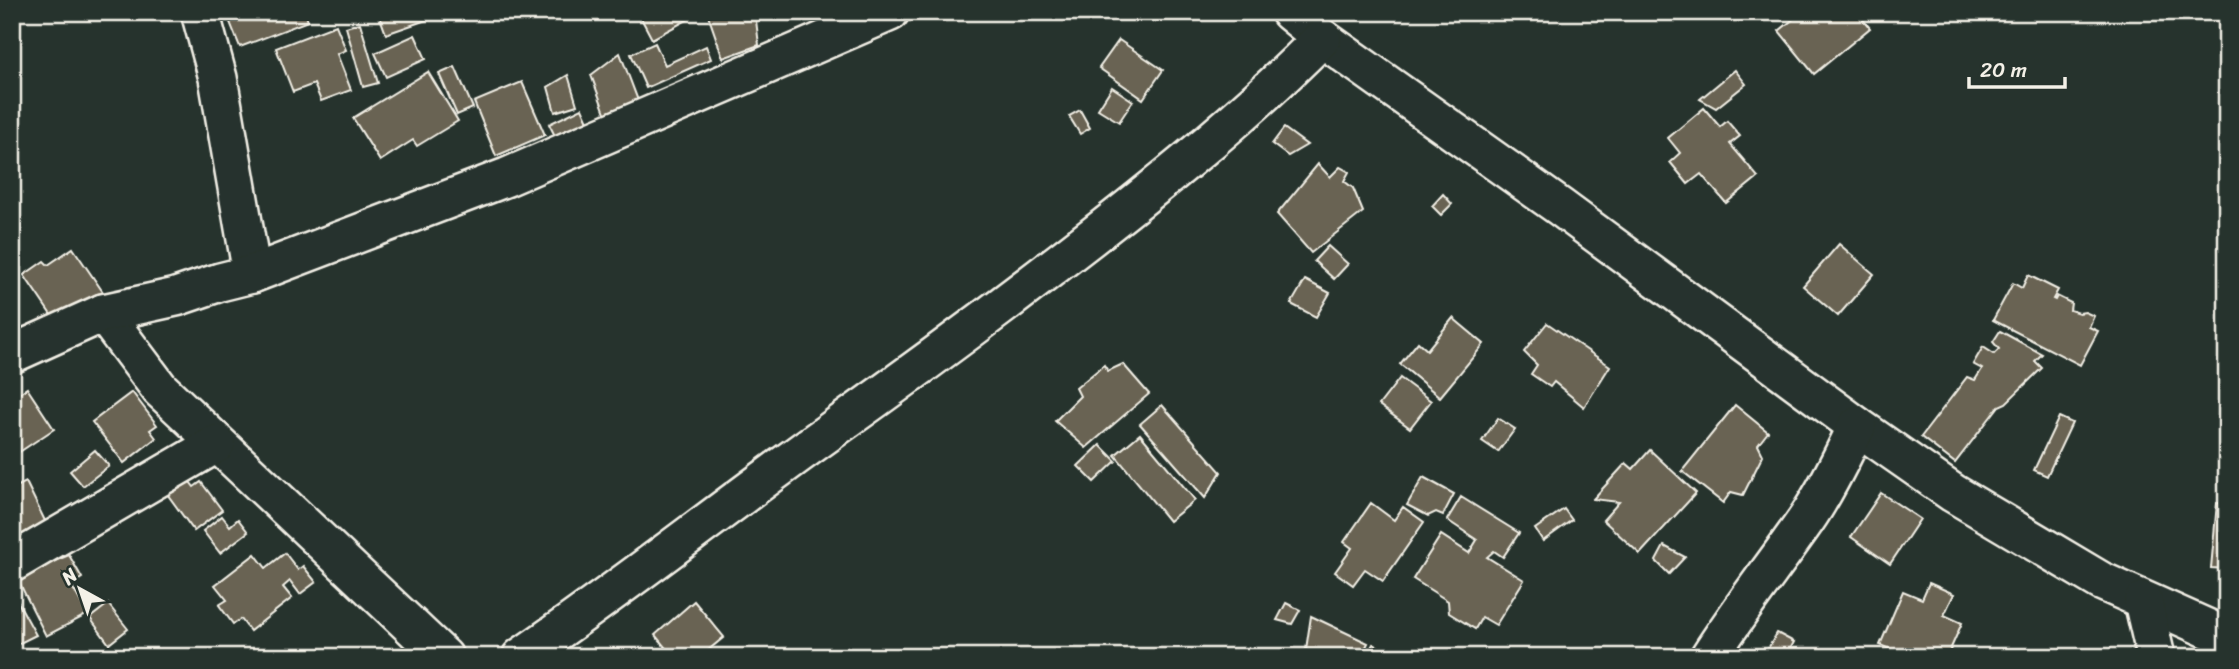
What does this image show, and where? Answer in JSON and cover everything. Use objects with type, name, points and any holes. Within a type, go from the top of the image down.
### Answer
[{"type":"street","points":[[200,12],[218,78],[252,274]]},
{"type":"street","points":[[12,354],[103,313],[176,297],[252,274],[507,177],[890,12]]},
{"type":"street","points":[[1290,12],[1322,38],[1560,207],[1857,426],[1953,493],[2101,581],[2227,637]]},
{"type":"street","points":[[521,657],[596,606],[767,477],[987,318],[1156,188],[1287,74],[1322,38]]},
{"type":"street","points":[[103,313],[160,389],[444,657]]},
{"type":"street","points":[[1709,657],[1729,625],[1807,519],[1835,472],[1857,426]]},
{"type":"street","points":[[12,563],[216,444]]},
{"type":"street","points":[[2143,601],[2156,657]]},
{"type":"building","points":[[226,12],[305,12],[308,21],[240,47]]},
{"type":"building","points":[[378,12],[427,12],[429,19],[386,34]]},
{"type":"building","points":[[651,12],[700,13],[652,39],[641,18]]},
{"type":"building","points":[[707,12],[755,12],[759,45],[723,58]]},
{"type":"building","points":[[1802,12],[1857,12],[1870,28],[1814,74],[1779,31]]},
{"type":"building","points":[[360,23],[378,83],[363,87],[346,27]]},
{"type":"building","points":[[336,25],[346,50],[337,54],[351,90],[321,101],[314,84],[293,92],[276,48]]},
{"type":"building","points":[[415,35],[426,59],[386,77],[375,53]]},
{"type":"building","points":[[1119,40],[1163,70],[1143,99],[1099,68]]},
{"type":"building","points":[[655,43],[665,65],[706,46],[711,59],[646,88],[631,54]]},
{"type":"building","points":[[620,53],[640,106],[607,118],[591,75]]},
{"type":"building","points":[[455,67],[473,108],[457,115],[439,74]]},
{"type":"building","points":[[1735,70],[1746,84],[1716,108],[1700,99]]},
{"type":"building","points":[[428,72],[458,121],[417,146],[413,140],[380,161],[353,118]]},
{"type":"building","points":[[568,75],[577,105],[555,112],[548,87]]},
{"type":"building","points":[[522,82],[545,135],[496,156],[474,102]]},
{"type":"building","points":[[1112,87],[1133,101],[1119,122],[1098,109]]},
{"type":"building","points":[[582,108],[591,128],[558,142],[549,124]]},
{"type":"building","points":[[1704,108],[1720,127],[1727,121],[1740,136],[1730,144],[1758,177],[1726,203],[1701,174],[1688,184],[1670,162],[1680,153],[1668,138]]},
{"type":"building","points":[[1080,110],[1090,128],[1080,134],[1069,116]]},
{"type":"building","points":[[1284,128],[1307,145],[1288,156],[1272,144]]},
{"type":"building","points":[[1318,164],[1330,177],[1340,167],[1349,172],[1344,181],[1353,188],[1363,212],[1311,253],[1277,214]]},
{"type":"building","points":[[1443,194],[1452,204],[1441,215],[1432,206]]},
{"type":"building","points":[[1839,244],[1874,274],[1838,316],[1803,286]]},
{"type":"building","points":[[1328,246],[1348,264],[1334,279],[1314,261]]},
{"type":"building","points":[[73,248],[120,317],[66,337],[24,275],[44,261],[48,265]]},
{"type":"building","points":[[2028,275],[2058,290],[2053,299],[2057,296],[2071,303],[2070,310],[2094,316],[2089,327],[2098,331],[2080,365],[1993,320],[2013,283],[2022,288]]},
{"type":"building","points":[[1305,280],[1330,293],[1316,317],[1291,304]]},
{"type":"building","points":[[1453,318],[1484,344],[1440,397],[1400,364],[1418,342],[1427,350]]},
{"type":"building","points":[[1547,323],[1610,366],[1584,407],[1554,382],[1550,387],[1531,374],[1537,365],[1524,352]]},
{"type":"building","points":[[2000,331],[2042,354],[2035,361],[2042,368],[2006,403],[1999,406],[1955,463],[1921,437],[1967,377],[1975,380],[1982,369],[1973,364],[1983,347],[1994,354],[1999,349],[1993,342]]},
{"type":"building","points":[[1123,364],[1149,394],[1086,448],[1055,421],[1080,396],[1076,388],[1104,365],[1108,371]]},
{"type":"building","points":[[1400,378],[1431,401],[1410,428],[1379,405]]},
{"type":"building","points":[[27,388],[54,429],[12,457],[12,391],[15,396]]},
{"type":"building","points":[[132,392],[157,425],[150,430],[156,438],[124,463],[92,422]]},
{"type":"building","points":[[1162,405],[1221,472],[1205,498],[1140,424]]},
{"type":"building","points":[[1735,405],[1768,432],[1758,445],[1763,455],[1743,495],[1731,492],[1723,503],[1682,471]]},
{"type":"building","points":[[2059,417],[2072,423],[2047,476],[2034,470]]},
{"type":"building","points":[[1498,418],[1515,429],[1498,452],[1482,441]]},
{"type":"building","points":[[1140,434],[1195,500],[1169,521],[1115,455]]},
{"type":"building","points":[[1100,445],[1116,461],[1094,482],[1078,466]]},
{"type":"building","points":[[95,450],[109,466],[83,486],[70,471]]},
{"type":"building","points":[[1650,450],[1696,493],[1640,554],[1603,520],[1619,502],[1593,499],[1626,463],[1633,469]]},
{"type":"building","points":[[177,465],[194,487],[201,482],[222,510],[194,531],[157,480]]},
{"type":"building","points":[[1423,477],[1454,494],[1443,515],[1436,512],[1428,516],[1407,505]]},
{"type":"building","points":[[26,482],[47,525],[12,543],[12,489]]},
{"type":"building","points":[[1881,493],[1920,519],[1890,564],[1851,537]]},
{"type":"building","points":[[1461,497],[1519,533],[1503,557],[1494,551],[1487,557],[1524,580],[1496,625],[1482,617],[1475,629],[1449,613],[1448,601],[1413,579],[1441,535],[1469,553],[1477,540],[1447,520]]},
{"type":"building","points":[[1371,503],[1394,520],[1403,507],[1424,522],[1383,581],[1365,569],[1353,585],[1335,572],[1352,548],[1344,542]]},
{"type":"building","points":[[2217,503],[2227,504],[2227,569],[2211,568]]},
{"type":"building","points":[[1564,509],[1572,520],[1543,541],[1535,529]]},
{"type":"building","points":[[222,516],[230,526],[238,519],[248,532],[220,553],[203,531]]},
{"type":"building","points":[[1664,546],[1685,557],[1669,574],[1656,561]]},
{"type":"building","points":[[47,547],[55,561],[69,555],[82,578],[71,585],[88,614],[46,636],[12,568]]},
{"type":"building","points":[[285,553],[298,570],[303,566],[316,582],[300,594],[290,581],[283,587],[292,598],[250,631],[241,619],[233,624],[219,605],[227,600],[215,585],[255,554],[266,568]]},
{"type":"building","points":[[1929,583],[1954,594],[1944,615],[1962,623],[1947,657],[1908,657],[1880,645],[1903,591],[1922,599]]},
{"type":"building","points":[[12,591],[36,635],[18,644],[12,634]]},
{"type":"building","points":[[694,601],[724,637],[700,657],[673,657],[655,635]]},
{"type":"building","points":[[1286,603],[1300,610],[1292,624],[1277,620]]},
{"type":"building","points":[[108,604],[128,629],[109,644],[90,618]]},
{"type":"building","points":[[1311,616],[1368,643],[1361,657],[1305,656]]},
{"type":"building","points":[[1777,633],[1794,642],[1786,657],[1763,657]]},
{"type":"building","points":[[1373,644],[1385,650],[1381,657],[1366,657]]}]
